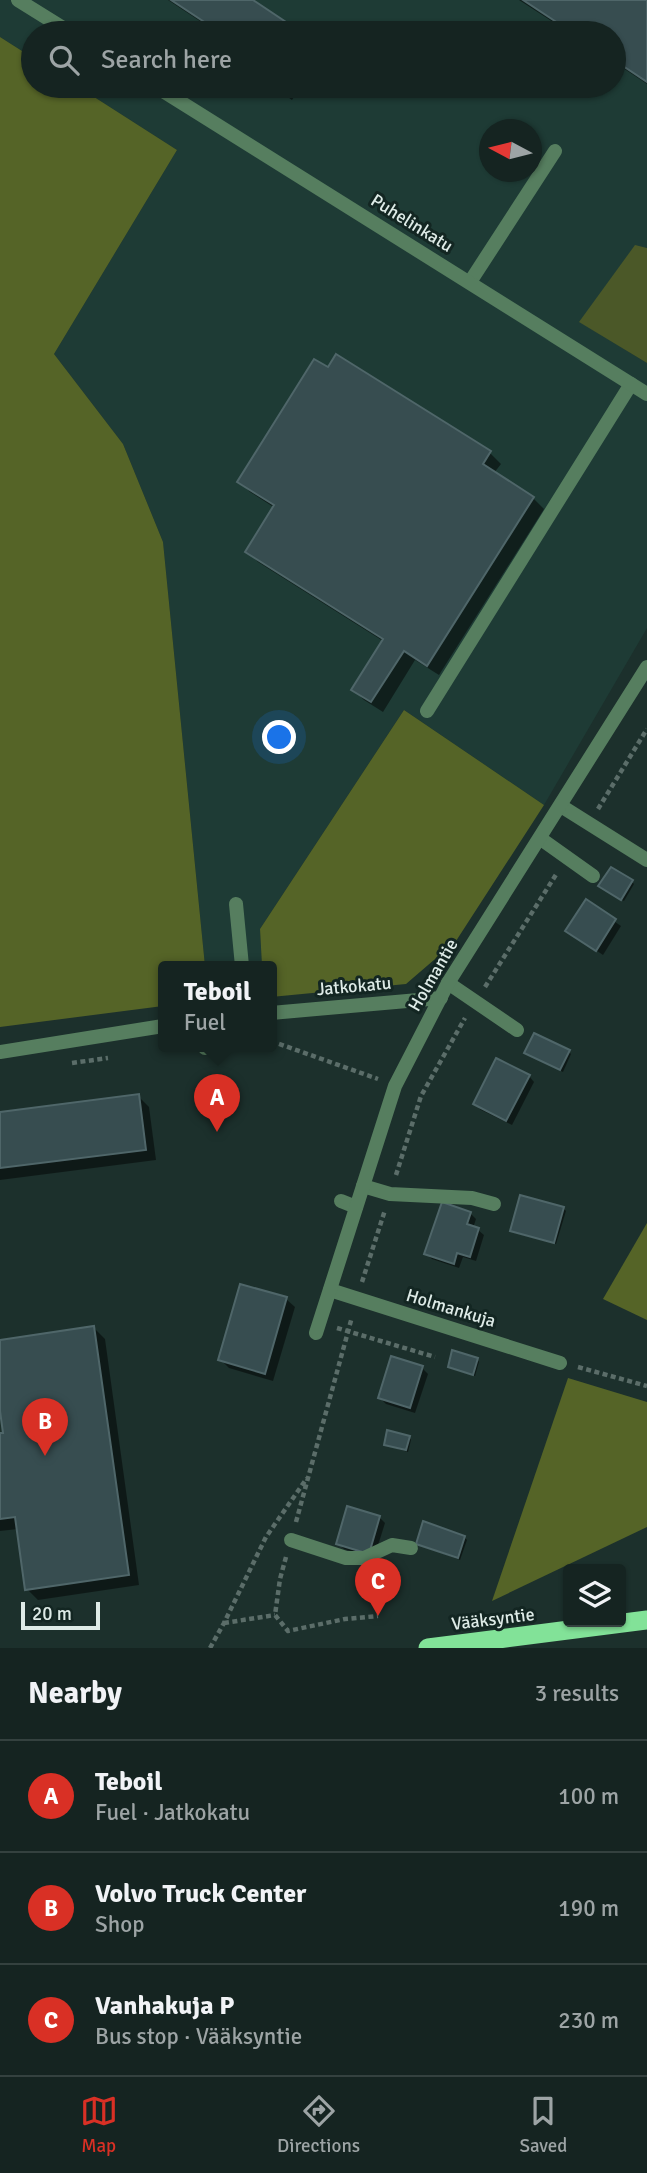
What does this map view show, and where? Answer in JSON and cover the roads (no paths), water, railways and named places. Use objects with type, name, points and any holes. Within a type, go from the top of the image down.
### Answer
[{"type":"highway","name":"Vääksyntie","points":[[428,1648],[647,1620]]},
{"type":"street","points":[[18,0],[52,21]]},
{"type":"street","name":"Puhelinkatu","points":[[174,98],[647,394]]},
{"type":"street","points":[[470,282],[555,151]]},
{"type":"street","points":[[427,711],[631,384]]},
{"type":"street","name":"Holmantie","points":[[318,1328],[395,1086],[448,983],[644,677]]},
{"type":"street","points":[[561,806],[647,860]]},
{"type":"street","points":[[541,839],[593,876]]},
{"type":"street","points":[[236,904],[242,961]]},
{"type":"street","points":[[448,983],[517,1030]]},
{"type":"street","name":"Jatkokatu","points":[[277,1012],[441,998]]},
{"type":"street","points":[[0,1052],[158,1027]]},
{"type":"street","points":[[363,1186],[390,1194],[471,1198],[494,1204]]},
{"type":"street","points":[[341,1201],[356,1207]]},
{"type":"street","name":"Holmankuja","points":[[330,1290],[560,1363]]},
{"type":"street","points":[[291,1539],[346,1558],[364,1558],[393,1545],[411,1548]]},
{"type":"place","name":"Teboil","points":[[217,1132]]},
{"type":"place","name":"Volvo Truck Center","points":[[45,1456]]},
{"type":"place","name":"Vanhakuja P","points":[[378,1616]]}]
